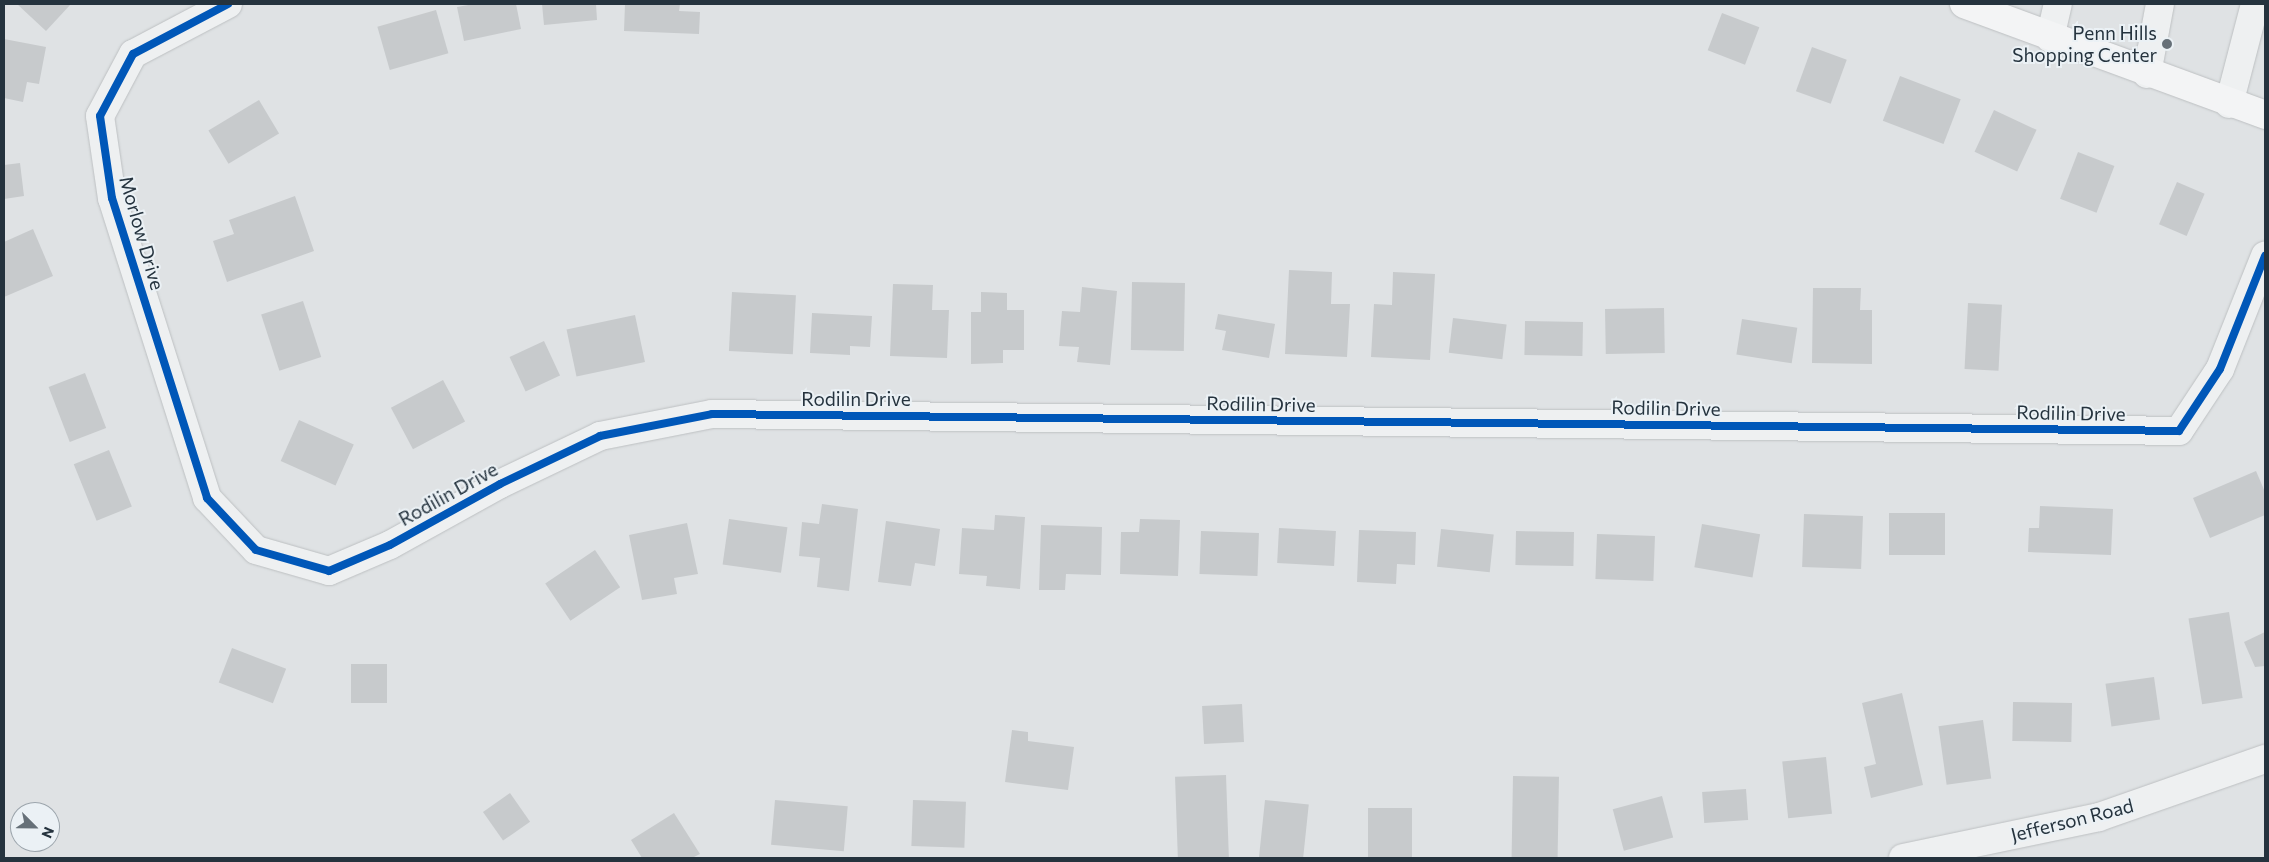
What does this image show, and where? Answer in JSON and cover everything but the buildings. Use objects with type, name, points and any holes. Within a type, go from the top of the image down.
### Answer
[{"type":"main road","points":[[1964,4],[1991,9],[2050,38],[2265,116]]},
{"type":"street","name":"Morlow Drive","points":[[207,498],[112,198],[100,116],[133,54],[228,4]]},
{"type":"street","points":[[2050,38],[2058,4]]},
{"type":"street","points":[[2147,74],[2160,4]]},
{"type":"street","points":[[2229,104],[2255,4]]},
{"type":"street","name":"Rodilin Drive","points":[[207,498],[256,550],[329,570],[390,545],[500,484],[600,436],[712,414],[2178,431],[2220,369],[2265,256]]},
{"type":"street","name":"Jefferson Road","points":[[1903,858],[2099,817],[2265,759]]},
{"type":"cycle path","points":[[228,4],[133,54],[100,116],[112,198],[207,498],[256,550],[329,571],[390,545],[500,484],[600,436],[712,414],[2179,431],[2220,369],[2265,256]]},
{"type":"place","name":"Penn Hills Shopping Center","points":[[2167,44]]}]
